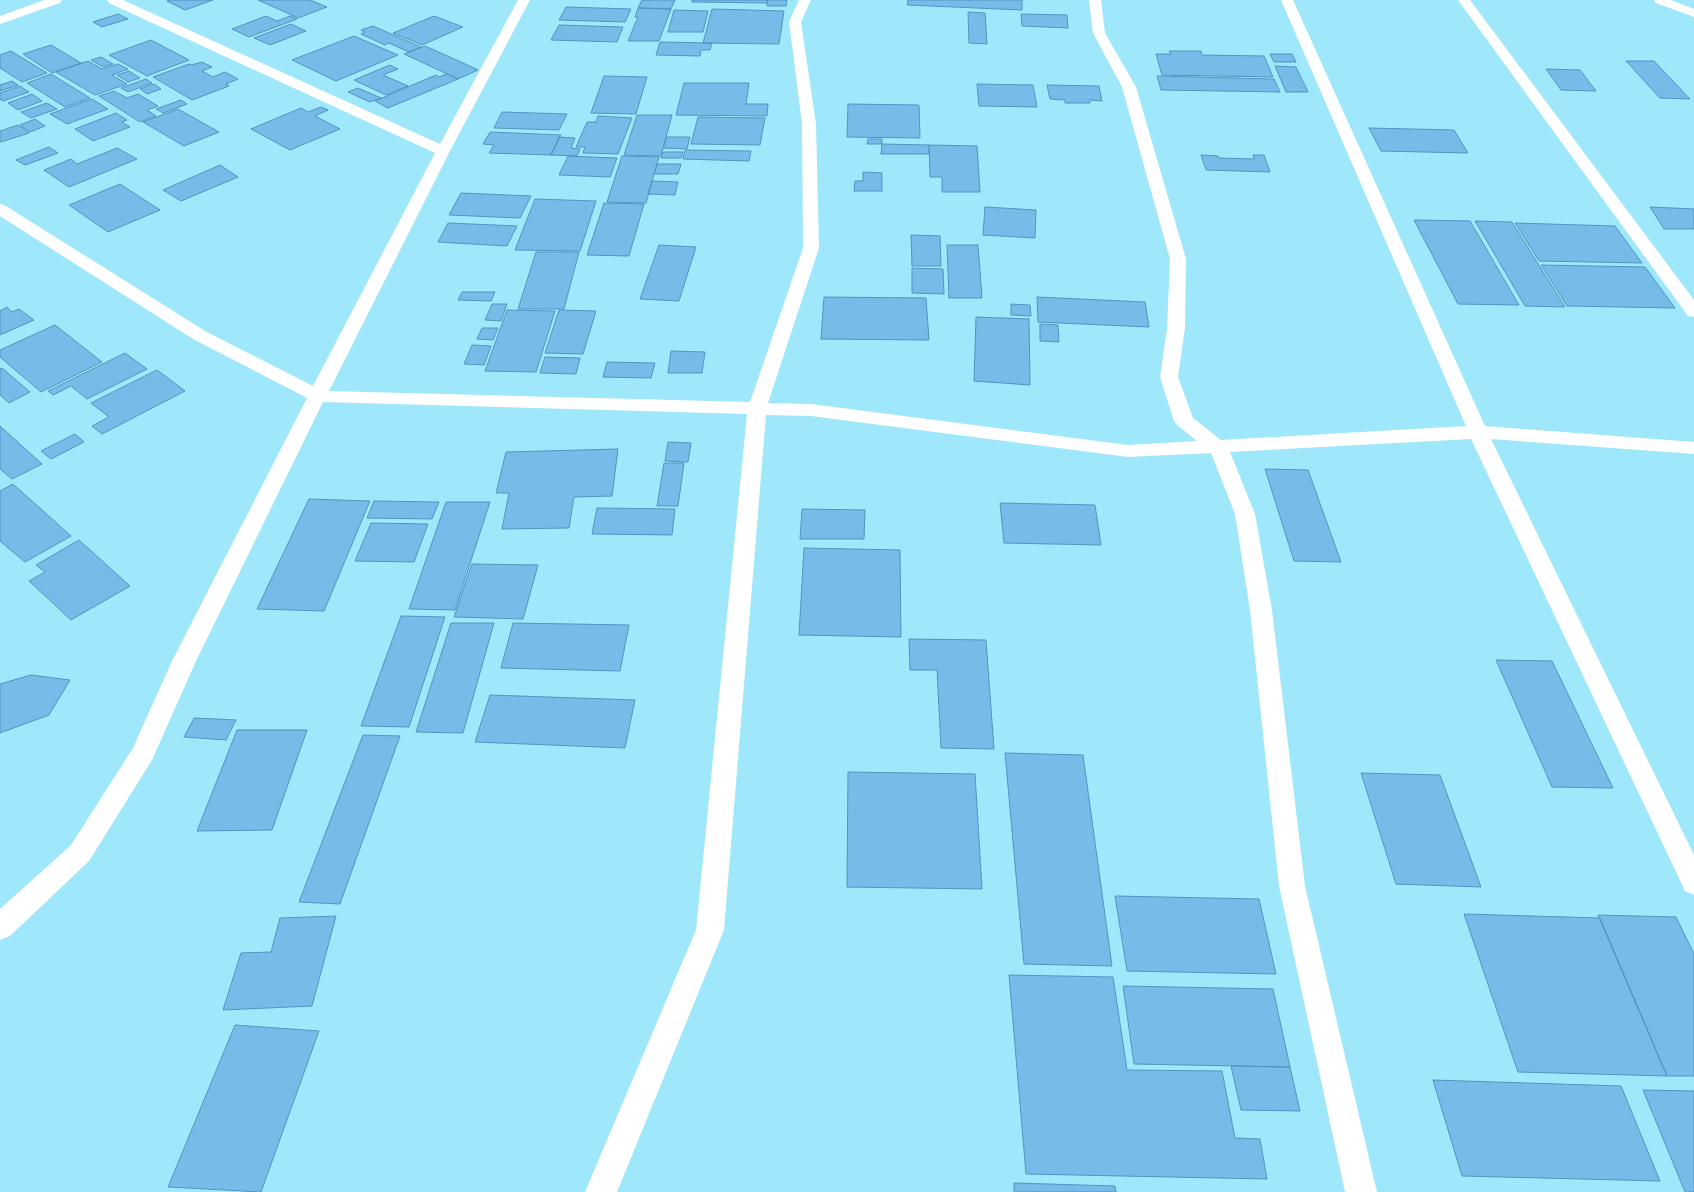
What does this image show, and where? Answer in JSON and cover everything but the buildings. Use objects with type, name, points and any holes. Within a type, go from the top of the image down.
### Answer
[{"type":"street","points":[[0,20],[56,0]]},
{"type":"street","points":[[113,0],[443,151]]},
{"type":"street","points":[[0,927],[80,853],[143,753],[184,661],[317,396],[443,151],[524,0]]},
{"type":"street","points":[[601,1192],[710,930],[757,408],[811,248],[809,124],[795,22],[805,0]]},
{"type":"street","points":[[1095,0],[1099,33],[1129,87],[1178,259],[1176,328],[1168,377],[1184,422],[1218,447],[1245,514],[1261,610],[1292,886],[1361,1192]]},
{"type":"street","points":[[1287,0],[1478,432],[1694,884]]},
{"type":"street","points":[[1464,0],[1694,312]]},
{"type":"street","points":[[1660,0],[1694,12]]},
{"type":"street","points":[[0,209],[199,336],[317,396],[811,410],[1128,451],[1478,432],[1694,448]]}]
